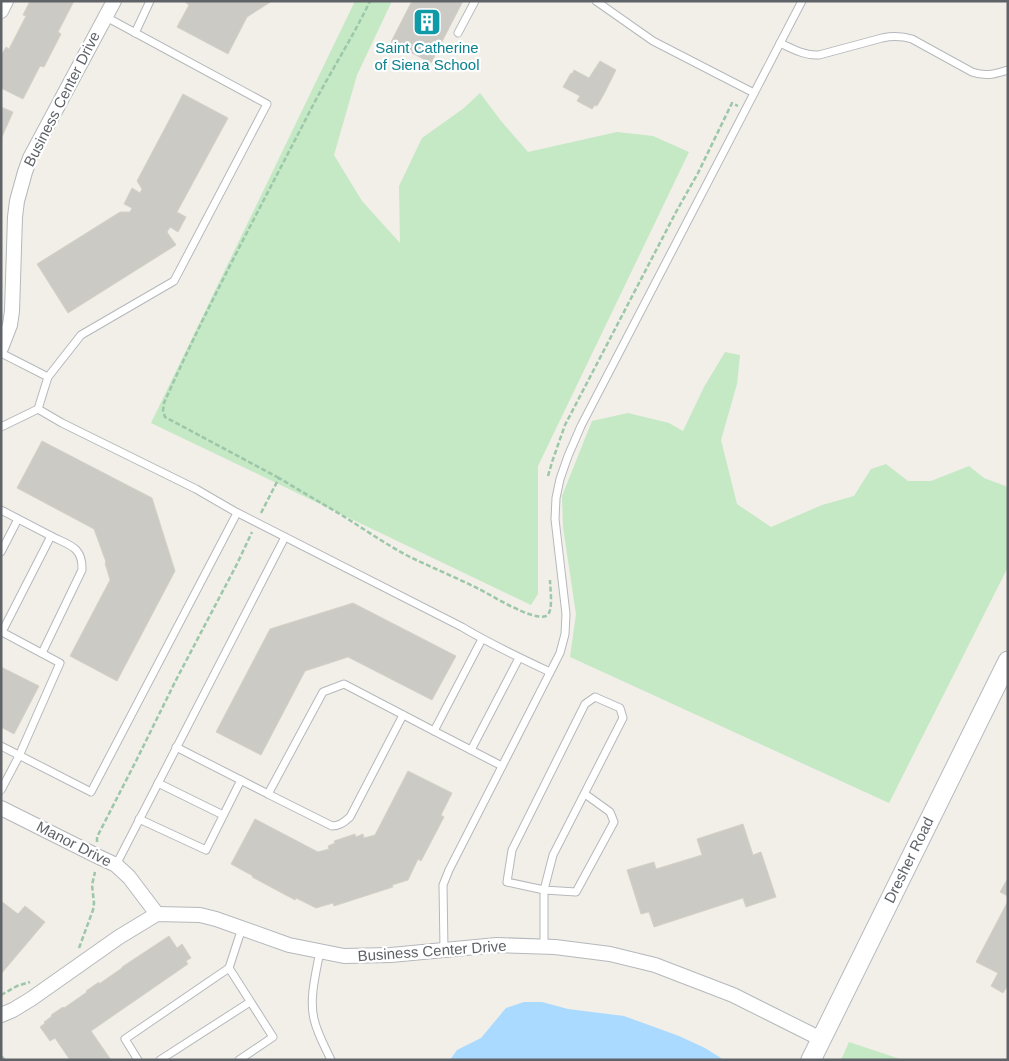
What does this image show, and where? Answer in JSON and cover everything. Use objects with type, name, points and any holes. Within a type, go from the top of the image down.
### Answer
[{"type":"main road","name":"Dresher Road","points":[[812,1060],[1008,661]]},
{"type":"street","points":[[1,11],[6,1]]},
{"type":"street","name":"Business Center Drive","points":[[1,348],[10,325],[12,311],[16,201],[25,172],[30,158],[114,1]]},
{"type":"street","name":"Manor Drive","points":[[1,808],[116,865],[129,877],[157,914]]},
{"type":"street","points":[[1,1015],[31,999],[119,937],[157,914]]},
{"type":"street","name":"Business Center Drive","points":[[157,914],[200,915],[289,945],[344,956],[497,945],[544,946],[610,954],[655,965],[733,995],[821,1039]]},
{"type":"lane","points":[[135,33],[150,1]]},
{"type":"lane","points":[[458,33],[475,1]]},
{"type":"lane","points":[[596,1],[653,41],[754,93]]},
{"type":"lane","points":[[444,950],[443,885],[560,653],[566,614],[555,518],[556,498],[562,471],[581,426],[802,1]]},
{"type":"lane","points":[[1,427],[38,409],[48,377],[81,335],[174,281],[267,104],[106,16]]},
{"type":"lane","points":[[780,43],[804,53],[818,55],[889,36],[905,37],[981,75],[1008,70]]},
{"type":"lane","points":[[1,353],[48,377]]},
{"type":"lane","points":[[38,409],[62,423],[196,489],[237,513],[462,627],[482,639],[550,672]]},
{"type":"lane","points":[[1,510],[77,550],[80,554],[82,570],[42,653]]},
{"type":"lane","points":[[1,746],[91,792],[237,513]]},
{"type":"lane","points":[[1,552],[18,519]]},
{"type":"lane","points":[[1,790],[19,756],[60,663],[1,632],[50,536]]},
{"type":"lane","points":[[116,865],[285,537]]},
{"type":"lane","points":[[434,731],[482,639]]},
{"type":"lane","points":[[471,750],[519,658]]},
{"type":"lane","points":[[268,794],[324,692],[344,684],[502,766]]},
{"type":"lane","points":[[544,946],[544,890],[553,855],[623,718],[620,708],[595,697],[585,704],[512,850],[507,882],[544,890],[576,892],[614,822],[610,812],[585,794]]},
{"type":"lane","points":[[176,747],[332,826],[337,826],[350,817],[403,715]]},
{"type":"lane","points":[[139,819],[206,850],[241,780]]},
{"type":"lane","points":[[158,783],[224,815]]},
{"type":"lane","points":[[138,1060],[125,1039],[229,968],[242,928]]},
{"type":"lane","points":[[320,952],[313,1009],[317,1029],[331,1060]]},
{"type":"lane","points":[[229,968],[273,1037],[239,1060]]},
{"type":"lane","points":[[160,1060],[250,1002]]},
{"type":"path","points":[[370,1],[310,110],[229,266],[188,348],[164,403],[163,412],[165,417],[279,478],[410,556],[459,579],[513,608],[528,614],[545,617],[548,615],[551,599],[549,576]]},
{"type":"path","points":[[547,480],[565,425],[671,220],[698,173],[732,103],[746,110]]},
{"type":"path","points":[[76,951],[80,947],[93,910],[92,885],[99,858],[97,837],[279,478]]},
{"type":"path","points":[[1,995],[17,986],[36,980]]},
{"type":"path","points":[[1,1056],[5,1060]]},
{"type":"green space","points":[[355,1],[392,1],[357,75],[334,155],[362,201],[400,243],[399,186],[422,138],[464,108],[480,93],[528,152],[617,132],[653,136],[689,152],[538,466],[538,594],[531,605],[151,423]]},
{"type":"green space","points":[[725,352],[740,355],[737,384],[721,440],[737,504],[771,527],[822,505],[854,496],[871,469],[886,464],[908,481],[931,481],[969,466],[984,478],[1008,487],[1008,567],[889,803],[570,657],[576,614],[563,527],[562,496],[592,421],[628,413],[669,423],[683,431],[704,387]]},
{"type":"green space","points":[[849,1042],[903,1060],[841,1060]]},
{"type":"water","points":[[524,1002],[542,1002],[568,1009],[624,1016],[679,1036],[705,1048],[724,1060],[450,1060],[457,1050],[481,1038],[506,1008]]},
{"type":"building","points":[[30,1],[74,1],[58,32],[61,34],[44,67],[40,66],[23,99],[1,88],[1,56],[6,47],[9,49],[26,16],[23,15]]},
{"type":"building","points":[[184,1],[272,1],[247,17],[228,54],[177,27],[189,5]]},
{"type":"building","name":"Saint Catherine of Siena School","points":[[412,1],[463,1],[431,63],[391,42]]},
{"type":"building","points":[[600,61],[616,70],[597,106],[595,105],[592,109],[577,101],[580,96],[563,87],[574,70],[589,78]]},
{"type":"building","points":[[183,94],[228,118],[177,212],[186,217],[178,232],[170,227],[167,232],[176,245],[68,313],[37,264],[120,212],[130,212],[132,208],[124,204],[132,188],[140,193],[142,189],[137,181]]},
{"type":"building","points":[[1,107],[13,112],[1,139]]},
{"type":"building","points":[[42,441],[152,498],[175,571],[117,681],[70,656],[110,580],[106,562],[94,529],[17,488]]},
{"type":"building","points":[[353,603],[456,656],[432,700],[348,657],[305,671],[261,755],[216,732],[270,629]]},
{"type":"building","points":[[1,667],[39,686],[14,734],[1,727]]},
{"type":"building","points":[[408,771],[452,793],[441,815],[444,817],[421,861],[418,859],[408,880],[392,885],[393,887],[334,906],[333,903],[316,908],[296,898],[295,900],[231,864],[255,819],[318,852],[329,849],[328,846],[335,843],[334,841],[355,834],[356,837],[363,834],[364,838],[375,835]]},
{"type":"building","points":[[743,824],[753,855],[761,852],[776,897],[746,907],[743,898],[654,927],[649,912],[641,914],[627,870],[654,862],[656,869],[702,855],[697,839]]},
{"type":"building","points":[[1008,878],[1008,896],[1000,892]]},
{"type":"building","points":[[1,901],[18,914],[25,906],[45,922],[1,974]]},
{"type":"building","points":[[1008,901],[1008,985],[1003,993],[991,986],[998,973],[976,962]]},
{"type":"building","points":[[169,936],[177,948],[182,944],[191,958],[186,961],[188,964],[91,1031],[111,1060],[70,1060],[55,1038],[50,1041],[40,1027],[51,1015]]},
{"type":"place","name":"Saint Catherine of Siena School","points":[[427,22]]}]
